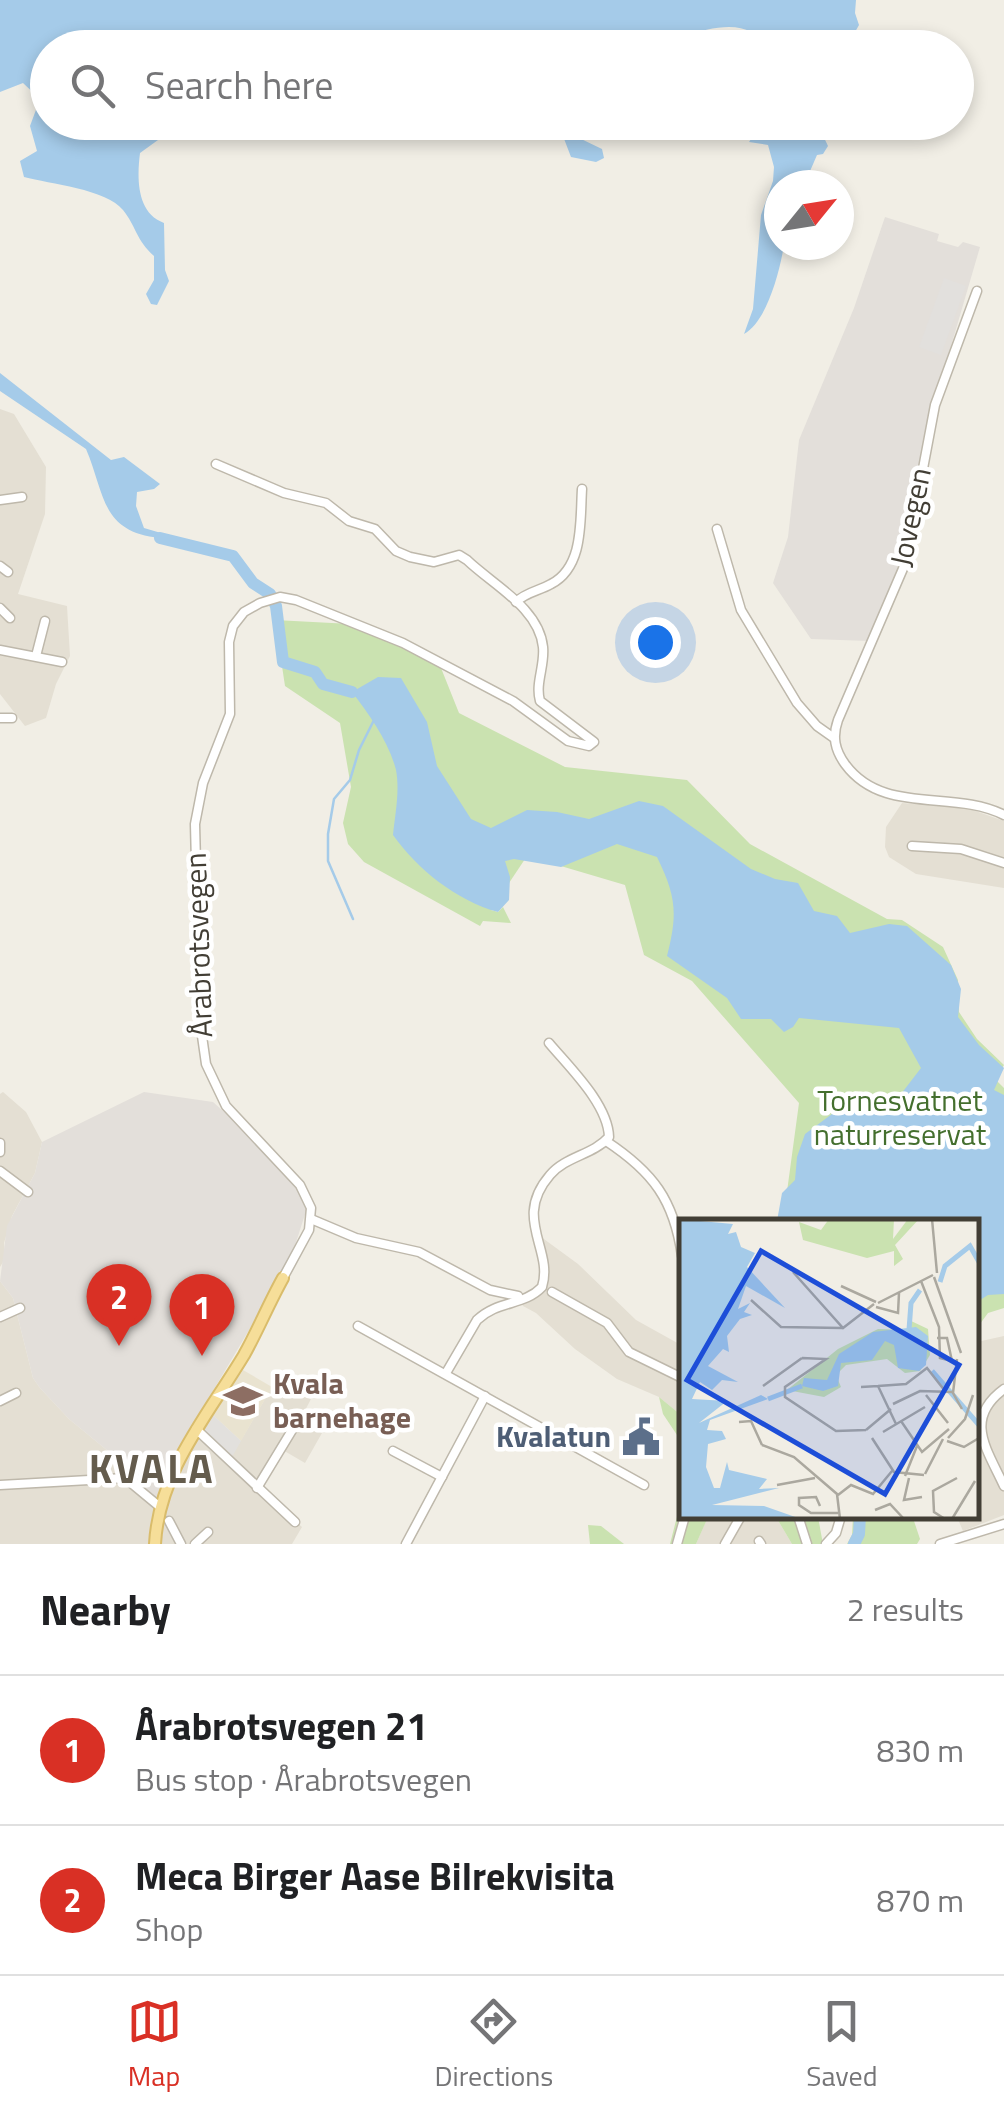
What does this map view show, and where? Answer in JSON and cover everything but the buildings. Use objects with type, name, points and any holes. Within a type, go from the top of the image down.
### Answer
[{"type":"main road","points":[[156,1544],[160,1507],[173,1473],[245,1352],[283,1278]]},
{"type":"street","name":"Jovegen","points":[[834,738],[838,720],[904,564],[935,406],[977,290]]},
{"type":"street","points":[[216,464],[284,493],[326,503],[350,522],[375,529],[396,551],[434,562],[459,555],[516,602],[551,584],[570,568],[576,552],[582,490]]},
{"type":"street","points":[[0,500],[22,497]]},
{"type":"street","points":[[717,529],[741,610],[798,704],[834,738],[838,753],[853,773],[883,793],[973,803],[1004,815]]},
{"type":"street","name":"Årabrotsvegen","points":[[312,1220],[300,1185],[218,1095],[201,1044],[194,849],[197,803],[230,714],[230,634],[244,612],[280,597],[296,600],[403,643],[512,701],[568,740],[592,745],[590,736],[540,702],[543,642],[538,626],[516,602]]},
{"type":"street","points":[[0,608],[10,618]]},
{"type":"street","points":[[36,656],[45,622]]},
{"type":"street","points":[[0,650],[62,662]]},
{"type":"street","points":[[0,718],[12,718]]},
{"type":"street","points":[[912,846],[961,849],[1004,863]]},
{"type":"street","points":[[549,1042],[593,1099],[608,1128],[606,1141]]},
{"type":"street","points":[[606,1141],[651,1177],[665,1197],[679,1239]]},
{"type":"street","points":[[446,1374],[477,1320],[495,1306],[538,1292],[544,1281],[533,1217],[543,1184],[563,1164],[606,1141]]},
{"type":"street","points":[[0,1144],[0,1152]]},
{"type":"street","points":[[0,1170],[28,1192]]},
{"type":"street","points":[[283,1278],[312,1220],[356,1238],[420,1252],[490,1290],[528,1298]]},
{"type":"street","points":[[552,1292],[607,1323],[629,1352],[679,1377]]},
{"type":"street","points":[[0,1318],[20,1308]]},
{"type":"street","points":[[358,1326],[644,1484]]},
{"type":"street","points":[[1004,1389],[980,1407],[981,1432],[1004,1486]]},
{"type":"street","points":[[0,1401],[16,1393]]},
{"type":"street","points":[[406,1544],[484,1396]]},
{"type":"street","points":[[257,1488],[294,1427]]},
{"type":"street","points":[[196,1429],[295,1522]]},
{"type":"street","points":[[392,1450],[442,1477]]},
{"type":"street","points":[[0,1485],[125,1478],[160,1507]]},
{"type":"street","points":[[677,1544],[684,1519]]},
{"type":"street","points":[[725,1544],[739,1519]]},
{"type":"street","points":[[799,1519],[806,1544]]},
{"type":"street","points":[[826,1544],[836,1533],[840,1519]]},
{"type":"street","points":[[169,1520],[181,1544]]},
{"type":"street","points":[[940,1544],[1004,1524]]},
{"type":"street","points":[[195,1544],[208,1532]]},
{"type":"shaded area","points":[[885,217],[939,234],[937,241],[958,247],[963,242],[980,247],[932,411],[910,546],[869,641],[811,639],[773,583],[788,537],[799,440],[854,308]]},
{"type":"shaded area","points":[[944,278],[966,286],[941,355],[919,347]]},
{"type":"shaded area","points":[[0,409],[14,414],[46,467],[45,514],[18,594],[67,606],[70,656],[46,718],[25,726],[0,694]]},
{"type":"shaded area","points":[[902,803],[967,808],[1004,821],[1004,888],[916,874],[889,857],[886,827]]},
{"type":"shaded area","points":[[3,1092],[26,1112],[42,1142],[35,1173],[12,1216],[4,1243],[5,1259],[0,1267],[0,1094]]},
{"type":"shaded area","points":[[144,1092],[213,1102],[285,1167],[308,1205],[290,1261],[194,1423],[166,1495],[156,1509],[108,1451],[69,1419],[33,1378],[13,1298],[0,1281],[7,1226],[35,1173],[42,1142]]},
{"type":"shaded area","points":[[537,1234],[578,1264],[636,1320],[679,1344],[679,1413],[659,1397],[617,1379],[523,1306],[520,1301],[541,1288]]},
{"type":"shaded area","points":[[0,1281],[13,1298],[33,1378],[69,1419],[108,1451],[149,1503],[166,1495],[194,1423],[230,1459],[272,1387],[311,1399],[300,1420],[322,1433],[305,1463],[281,1449],[257,1486],[302,1527],[292,1544],[0,1544]]},
{"type":"shaded area","points":[[1004,1336],[1004,1515],[963,1531],[958,1519],[979,1519],[979,1342]]},
{"type":"shaded area","name":"Kvala barnehage","points":[[243,1370],[272,1387],[241,1441],[213,1415]]},
{"type":"shaded area","points":[[213,1415],[241,1441],[232,1457],[203,1429]]},
{"type":"shaded area","points":[[707,1519],[777,1519],[792,1544],[696,1544]]},
{"type":"green space","name":"Tornesvatnet naturreservat","points":[[275,620],[351,624],[399,642],[441,668],[459,713],[565,767],[687,780],[750,844],[887,919],[902,920],[943,947],[958,980],[959,1012],[977,1039],[1004,1065],[995,1079],[1004,1088],[1004,1308],[988,1313],[979,1325],[979,1219],[783,1219],[799,1103],[692,981],[644,955],[625,885],[527,856],[491,910],[498,912],[503,907],[511,923],[483,921],[480,926],[364,862],[348,844],[343,823],[351,787],[340,723],[285,686]]},
{"type":"green space","points":[[659,1397],[679,1413],[679,1438],[663,1414]]},
{"type":"green space","points":[[679,1509],[679,1519],[707,1519],[696,1544],[670,1544]]},
{"type":"green space","points":[[777,1519],[818,1519],[823,1544],[792,1544]]},
{"type":"green space","points":[[853,1519],[907,1519],[914,1521],[920,1539],[917,1544],[847,1544]]},
{"type":"green space","points":[[588,1525],[601,1526],[624,1544],[590,1544]]},
{"type":"water","points":[[0,0],[856,0],[859,25],[856,30],[30,30],[30,90],[23,83],[0,92]]},
{"type":"water","points":[[34,140],[158,140],[140,153],[139,173],[143,203],[164,223],[165,270],[169,281],[157,305],[151,304],[146,294],[154,280],[154,256],[123,210],[91,192],[24,177],[20,161],[37,151]]},
{"type":"water","points":[[564,140],[583,140],[602,149],[604,158],[596,162],[571,157]]},
{"type":"water","points":[[825,140],[828,146],[823,154],[817,155],[810,170],[774,170],[768,145],[749,142]]},
{"type":"water","points":[[764,206],[764,260],[781,260],[766,307],[744,334],[753,309]]},
{"type":"water","points":[[0,373],[111,460],[124,457],[160,484],[137,492],[136,506],[144,528],[161,533],[160,538],[140,534],[115,519],[86,449],[0,391]]},
{"type":"water","points":[[378,677],[401,678],[427,722],[437,766],[471,819],[491,828],[527,810],[589,819],[639,801],[663,806],[751,869],[798,883],[814,911],[837,916],[850,933],[889,924],[907,926],[951,965],[961,989],[958,1017],[979,1045],[1004,1068],[994,1090],[1004,1095],[1004,1294],[988,1295],[979,1301],[979,1219],[777,1219],[782,1193],[795,1180],[805,1134],[832,1114],[874,1107],[901,1094],[921,1068],[899,1028],[799,1018],[784,1032],[771,1019],[741,1019],[727,998],[667,956],[673,905],[657,857],[617,844],[561,867],[505,861],[510,877],[509,900],[498,912],[453,892],[414,860],[393,835],[396,770],[372,719],[352,692]]},
{"type":"waterway","points":[[160,538],[233,556],[253,583],[270,594],[276,606],[283,662],[315,672],[323,684],[352,692]]},
{"type":"waterway","points":[[353,919],[328,861],[328,834],[334,799],[350,780],[374,720]]},
{"type":"waterway","points":[[854,1544],[860,1519]]},
{"type":"place","name":"Meca Birger Aase Bilrekvisita","points":[[119,1346]]},
{"type":"place","name":"Årabrotsvegen 21","points":[[202,1356]]},
{"type":"place","name":"Kvala barnehage","points":[[243,1401]]},
{"type":"place","name":"Kvalatun","points":[[641,1437]]},
{"type":"district","name":"KVALA","points":[[152,1469]]}]
